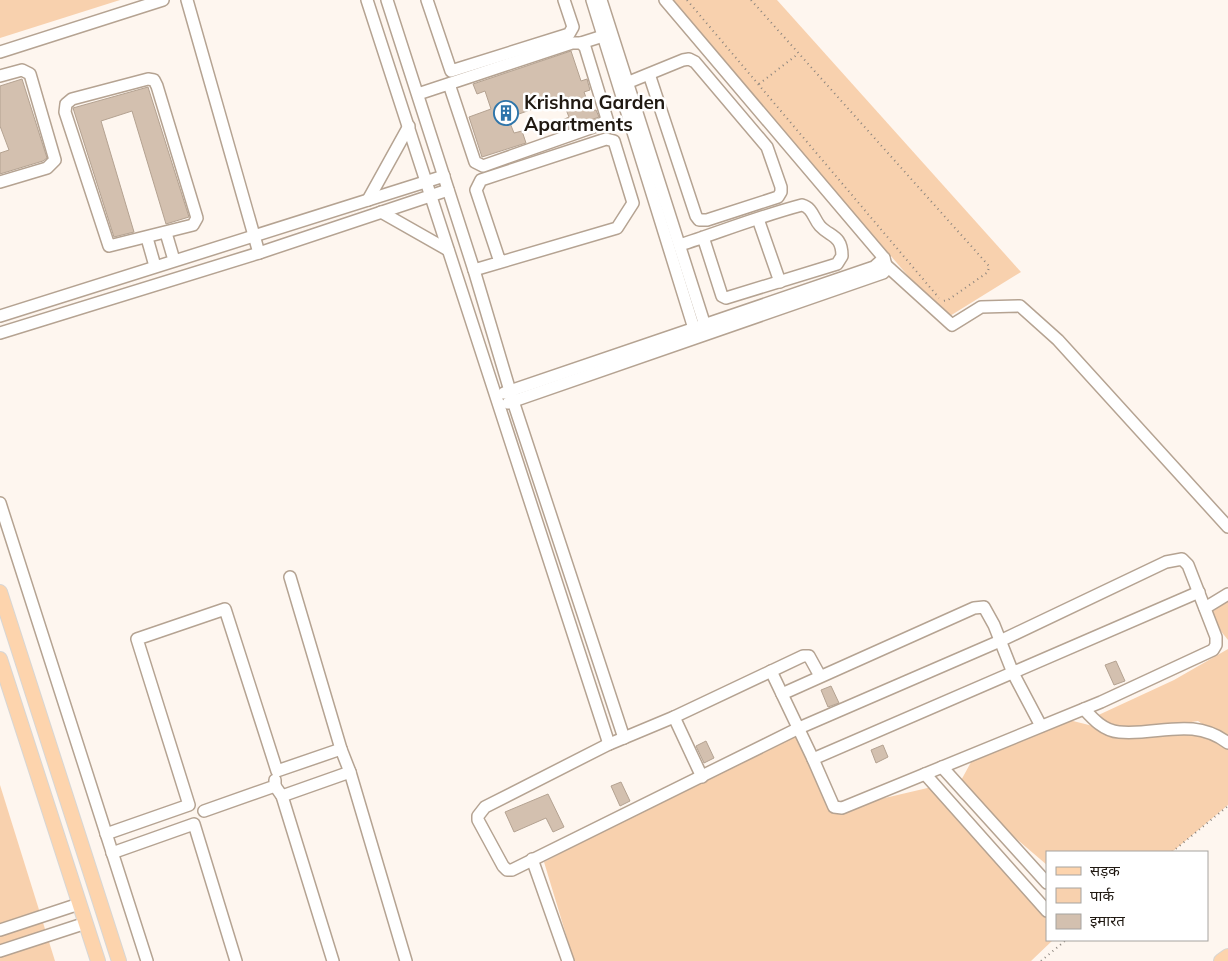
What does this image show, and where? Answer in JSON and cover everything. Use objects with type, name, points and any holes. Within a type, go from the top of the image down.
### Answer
[{"type":"main road","points":[[0,592],[119,961]]},
{"type":"main road","points":[[0,659],[98,961]]},
{"type":"main road","points":[[1221,961],[1228,956]]},
{"type":"street","points":[[0,52],[163,0]]},
{"type":"street","points":[[187,0],[259,253]]},
{"type":"street","points":[[367,0],[428,181],[448,250],[609,744]]},
{"type":"street","points":[[387,0],[474,270],[512,396],[624,738]]},
{"type":"street","points":[[427,0],[451,71],[569,34],[573,27],[564,0]]},
{"type":"street","points":[[592,0],[701,332]]},
{"type":"street","points":[[601,0],[680,245],[701,332]]},
{"type":"street","points":[[665,0],[886,262],[952,325],[981,307],[1020,306],[1058,340],[1228,527]]},
{"type":"street","points":[[418,94],[572,43],[581,43],[603,36]]},
{"type":"street","points":[[449,84],[475,162],[483,166],[605,122],[606,114],[585,47],[581,43]]},
{"type":"street","points":[[627,83],[683,60],[690,59],[695,62],[767,147],[781,192],[778,196],[707,220],[699,220],[696,216],[649,74]]},
{"type":"street","points":[[0,76],[22,70],[30,74],[55,160],[47,168],[0,182]]},
{"type":"street","points":[[148,79],[156,82],[197,218],[193,225],[166,233],[113,247],[107,244],[65,112],[68,102],[148,79]]},
{"type":"street","points":[[368,200],[409,126]]},
{"type":"street","points":[[474,270],[613,230],[620,226],[633,203],[614,141],[606,139],[482,180],[478,183],[476,190],[500,262]]},
{"type":"street","points":[[0,316],[444,176]]},
{"type":"street","points":[[0,333],[259,253],[448,190]]},
{"type":"street","points":[[680,245],[802,205],[806,206],[819,225],[836,237],[841,248],[841,260],[837,264],[726,298],[722,296],[703,238]]},
{"type":"street","points":[[381,212],[448,250]]},
{"type":"street","points":[[758,219],[780,282]]},
{"type":"street","points":[[166,233],[174,260]]},
{"type":"street","points":[[147,238],[155,266]]},
{"type":"street","points":[[497,401],[701,332],[886,262]]},
{"type":"street","points":[[0,503],[147,961]]},
{"type":"street","points":[[771,671],[782,694],[799,728],[814,759],[832,803],[838,809],[1084,710],[1213,650],[1216,645],[1216,637],[1186,561],[1178,559],[1166,562],[1000,641],[799,728],[532,860],[507,870],[478,820],[481,811],[609,744],[674,717],[771,671],[806,655],[809,656],[820,676]]},
{"type":"street","points":[[290,577],[406,961]]},
{"type":"street","points":[[814,759],[1199,592]]},
{"type":"street","points":[[1205,608],[1228,594]]},
{"type":"street","points":[[782,694],[979,606],[986,609],[1013,673],[1041,726]]},
{"type":"street","points":[[189,804],[138,639],[225,609],[276,772],[274,786],[282,796],[333,961]]},
{"type":"street","points":[[1084,710],[1098,724],[1117,732],[1178,727],[1219,736],[1228,743]]},
{"type":"street","points":[[674,717],[702,777]]},
{"type":"street","points":[[276,772],[341,749]]},
{"type":"street","points":[[942,767],[1046,883]]},
{"type":"street","points":[[282,796],[350,772]]},
{"type":"street","points":[[925,774],[1046,910]]},
{"type":"street","points":[[112,853],[194,824],[204,811],[274,786]]},
{"type":"street","points":[[106,834],[189,804],[204,811]]},
{"type":"street","points":[[194,824],[236,961]]},
{"type":"street","points":[[532,860],[568,961]]},
{"type":"street","points":[[0,930],[79,904]]},
{"type":"street","points":[[0,951],[86,923]]},
{"type":"path","points":[[687,0],[942,301],[948,300],[988,272],[989,266],[751,0]]},
{"type":"path","points":[[759,84],[799,53]]},
{"type":"path","points":[[1173,851],[1228,806]]},
{"type":"path","points":[[1040,961],[1065,941]]},
{"type":"green space","points":[[0,0],[120,0],[0,38]]},
{"type":"green space","points":[[671,0],[777,0],[1021,272],[945,319]]},
{"type":"green space","points":[[1228,600],[1228,640],[1208,615]]},
{"type":"green space","points":[[1228,649],[1228,805],[1173,851],[1046,851],[1046,864],[970,799],[958,786],[976,753],[1061,718],[1117,732],[1204,731],[1227,742],[1198,721],[1134,731],[1092,718],[1174,680]]},
{"type":"green space","points":[[799,728],[842,808],[936,786],[1046,910],[1046,941],[1052,941],[1031,961],[574,961],[544,862]]},
{"type":"green space","points":[[0,785],[55,961],[0,961]]},
{"type":"building","points":[[571,51],[581,81],[587,79],[590,90],[584,92],[591,111],[596,110],[599,117],[563,130],[560,121],[569,117],[563,102],[542,109],[541,106],[508,118],[514,133],[522,131],[526,143],[482,157],[469,117],[491,109],[485,91],[477,94],[473,84]]},
{"type":"building","points":[[22,79],[47,158],[43,161],[0,174],[0,153],[9,150],[0,126],[0,86]]},
{"type":"building","points":[[148,87],[189,217],[166,224],[132,111],[101,121],[134,232],[114,237],[73,108]]},
{"type":"building","points":[[1116,661],[1125,681],[1114,685],[1105,665]]},
{"type":"building","points":[[831,686],[839,703],[828,707],[821,690]]},
{"type":"building","points":[[706,741],[714,758],[704,763],[696,746]]},
{"type":"building","points":[[883,745],[888,757],[876,763],[871,750]]},
{"type":"building","points":[[621,782],[630,801],[620,806],[611,786]]},
{"type":"building","points":[[548,794],[564,827],[553,832],[546,818],[514,832],[505,812]]},
{"type":"place","name":"Krishna Garden Apartments","points":[[506,113]]}]
